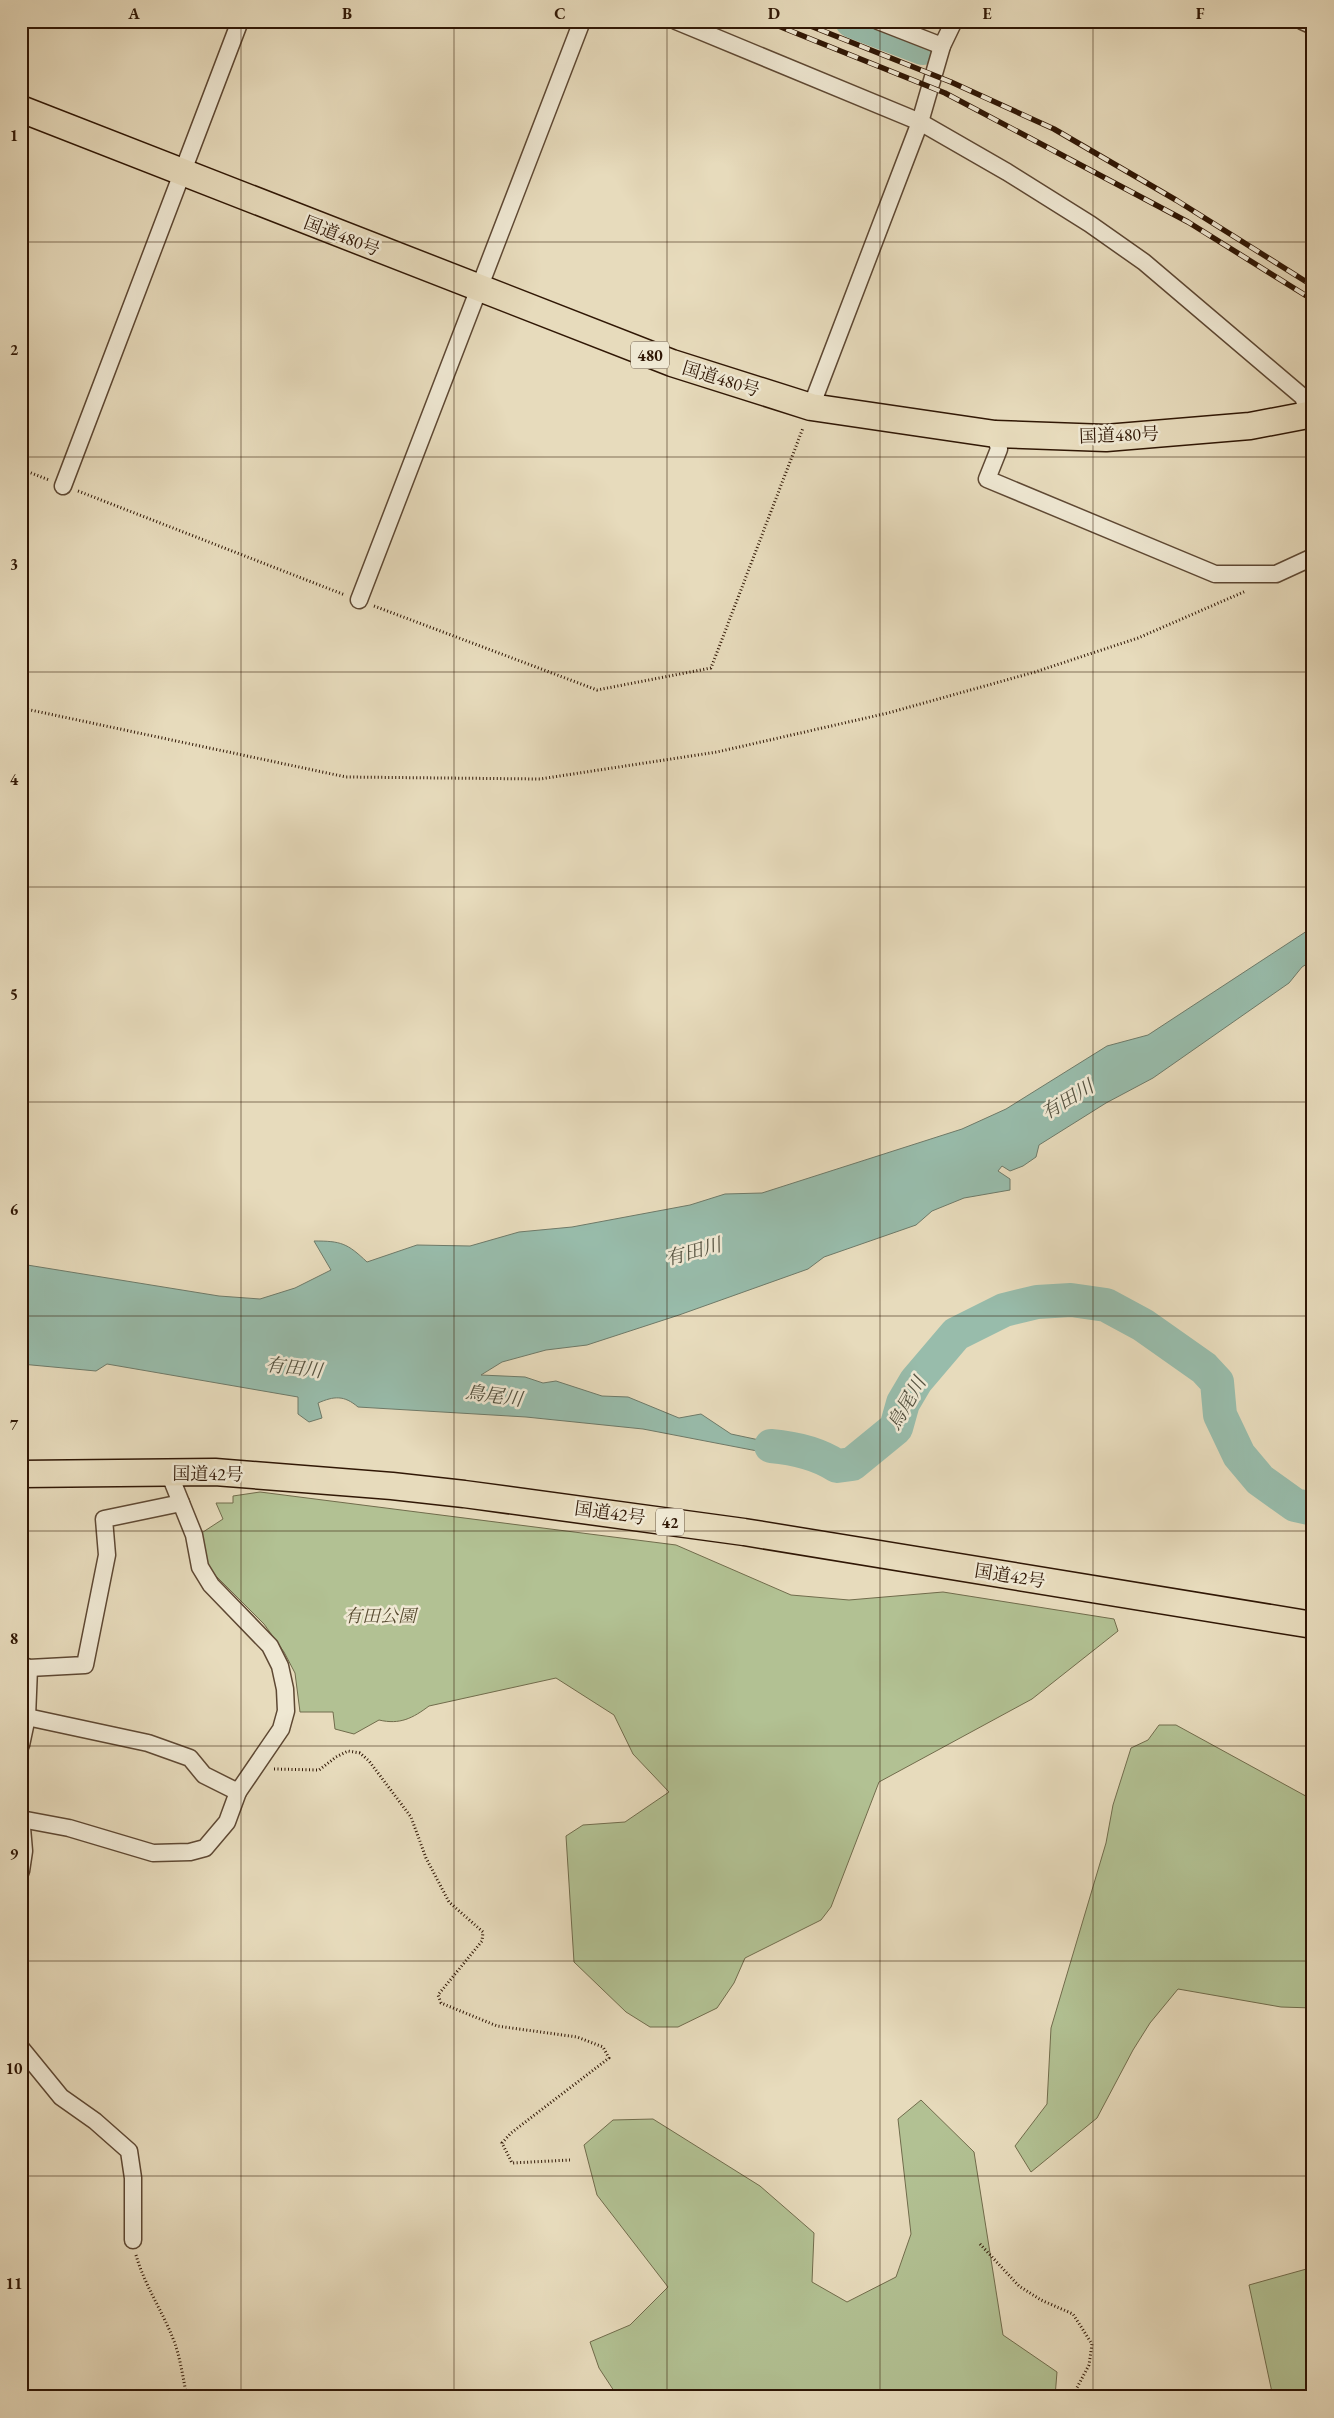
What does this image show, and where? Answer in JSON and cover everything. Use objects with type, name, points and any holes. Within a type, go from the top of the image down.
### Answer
[{"type":"highway","name":"国道480号","points":[[21,109],[672,363],[811,407],[995,434],[1106,438],[1250,426],[1311,414]]},
{"type":"highway","name":"国道42号","points":[[21,1474],[215,1472],[392,1486],[551,1504],[744,1532],[1313,1625]]},
{"type":"street","points":[[64,486],[181,172],[240,21]]},
{"type":"street","points":[[359,600],[582,21]]},
{"type":"street","points":[[676,21],[920,122],[1008,172],[1090,224],[1144,262],[1303,397],[1311,414]]},
{"type":"street","points":[[878,21],[942,46]]},
{"type":"street","points":[[811,407],[920,122],[942,46],[954,21]]},
{"type":"street","points":[[1302,21],[1313,26]]},
{"type":"street","points":[[995,434],[999,450],[987,479],[1216,574],[1276,574],[1313,556]]},
{"type":"street","points":[[21,1871],[24,1851],[21,1818],[69,1828],[153,1853],[190,1852],[205,1848],[227,1822],[238,1792],[281,1729],[286,1711],[285,1689],[280,1666],[270,1646],[211,1585],[200,1567],[194,1535],[168,1473]]},
{"type":"street","points":[[21,1745],[27,1717],[25,1667],[85,1665],[107,1555],[104,1519],[181,1503]]},
{"type":"street","points":[[27,1717],[148,1743],[190,1758],[204,1775],[238,1792]]},
{"type":"street","points":[[21,2048],[62,2096],[95,2121],[129,2151],[133,2178],[132,2240]]},
{"type":"path","points":[[21,470],[597,690],[711,668],[811,407]]},
{"type":"path","points":[[21,708],[346,777],[540,779],[716,752],[888,713],[1035,672],[1138,638],[1235,598],[1276,574]]},
{"type":"path","points":[[254,1767],[291,1771],[319,1770],[336,1756],[348,1751],[360,1753],[369,1761],[411,1817],[426,1858],[449,1902],[483,1932],[482,1941],[438,1995],[441,2003],[497,2026],[577,2037],[603,2047],[609,2058],[512,2133],[502,2143],[512,2163],[570,2160]]},
{"type":"path","points":[[132,2240],[142,2276],[159,2306],[176,2345],[187,2397]]},
{"type":"path","points":[[980,2244],[1019,2286],[1041,2300],[1074,2314],[1092,2344],[1089,2365],[1072,2397]]},
{"type":"path","points":[[1312,2397],[1306,2378],[1310,2357],[1313,2352]]},
{"type":"green space","name":"有田公園","points":[[260,1492],[676,1545],[791,1595],[849,1600],[943,1592],[1114,1619],[1118,1631],[1032,1699],[879,1782],[831,1907],[821,1920],[745,1958],[734,1983],[717,2008],[678,2027],[650,2027],[626,2012],[574,1962],[566,1836],[583,1825],[625,1822],[669,1792],[633,1754],[614,1715],[556,1678],[429,1706],[417,1714],[400,1721],[379,1720],[354,1734],[335,1729],[333,1712],[300,1712],[295,1673],[284,1652],[264,1624],[210,1570],[203,1558],[200,1534],[223,1519],[216,1503],[233,1503],[233,1496]]},
{"type":"green space","points":[[1159,1725],[1176,1725],[1313,1800],[1313,2008],[1281,2007],[1178,1989],[1150,2023],[1133,2050],[1097,2118],[1031,2172],[1015,2146],[1047,2104],[1051,2028],[1106,1843],[1113,1805],[1131,1748],[1148,1740]]},
{"type":"green space","points":[[921,2100],[974,2152],[1003,2335],[1057,2372],[1055,2397],[618,2397],[599,2368],[590,2342],[630,2325],[668,2287],[597,2195],[584,2145],[613,2120],[653,2119],[760,2186],[814,2233],[812,2282],[847,2302],[896,2277],[911,2234],[898,2119]]},
{"type":"green space","points":[[1313,2265],[1313,2397],[1273,2397],[1249,2285],[1310,2268]]},
{"type":"water","name":"有田川","points":[[1313,927],[1313,960],[1302,967],[1289,983],[1153,1078],[1106,1103],[1039,1145],[1036,1157],[1023,1166],[1010,1171],[1002,1166],[998,1171],[1010,1179],[1010,1190],[964,1198],[932,1211],[916,1225],[824,1257],[808,1269],[679,1315],[587,1345],[546,1350],[502,1362],[481,1375],[525,1377],[543,1383],[556,1381],[602,1396],[628,1397],[679,1418],[701,1414],[731,1434],[764,1441],[792,1437],[821,1454],[804,1460],[643,1429],[526,1417],[358,1407],[348,1400],[339,1398],[318,1403],[322,1418],[309,1422],[298,1414],[298,1397],[107,1364],[96,1371],[21,1364],[21,1264],[219,1296],[260,1299],[295,1288],[331,1270],[314,1241],[343,1244],[367,1262],[417,1245],[470,1246],[519,1232],[572,1227],[690,1205],[725,1194],[762,1193],[962,1129],[1006,1109],[1107,1046],[1148,1035]]},
{"type":"waterway","points":[[852,21],[923,48]]},
{"type":"waterway","name":"鳥尾川","points":[[771,1446],[805,1452],[837,1466],[852,1464],[896,1428],[903,1403],[916,1381],[956,1334],[1004,1310],[1037,1302],[1071,1300],[1106,1305],[1143,1325],[1204,1368],[1217,1382],[1220,1415],[1239,1455],[1260,1480],[1295,1505],[1313,1509]]},
{"type":"railway","points":[[766,21],[945,93],[1188,222],[1313,300]]},
{"type":"railway","points":[[798,21],[951,82],[1054,129],[1176,200],[1313,286]]}]
